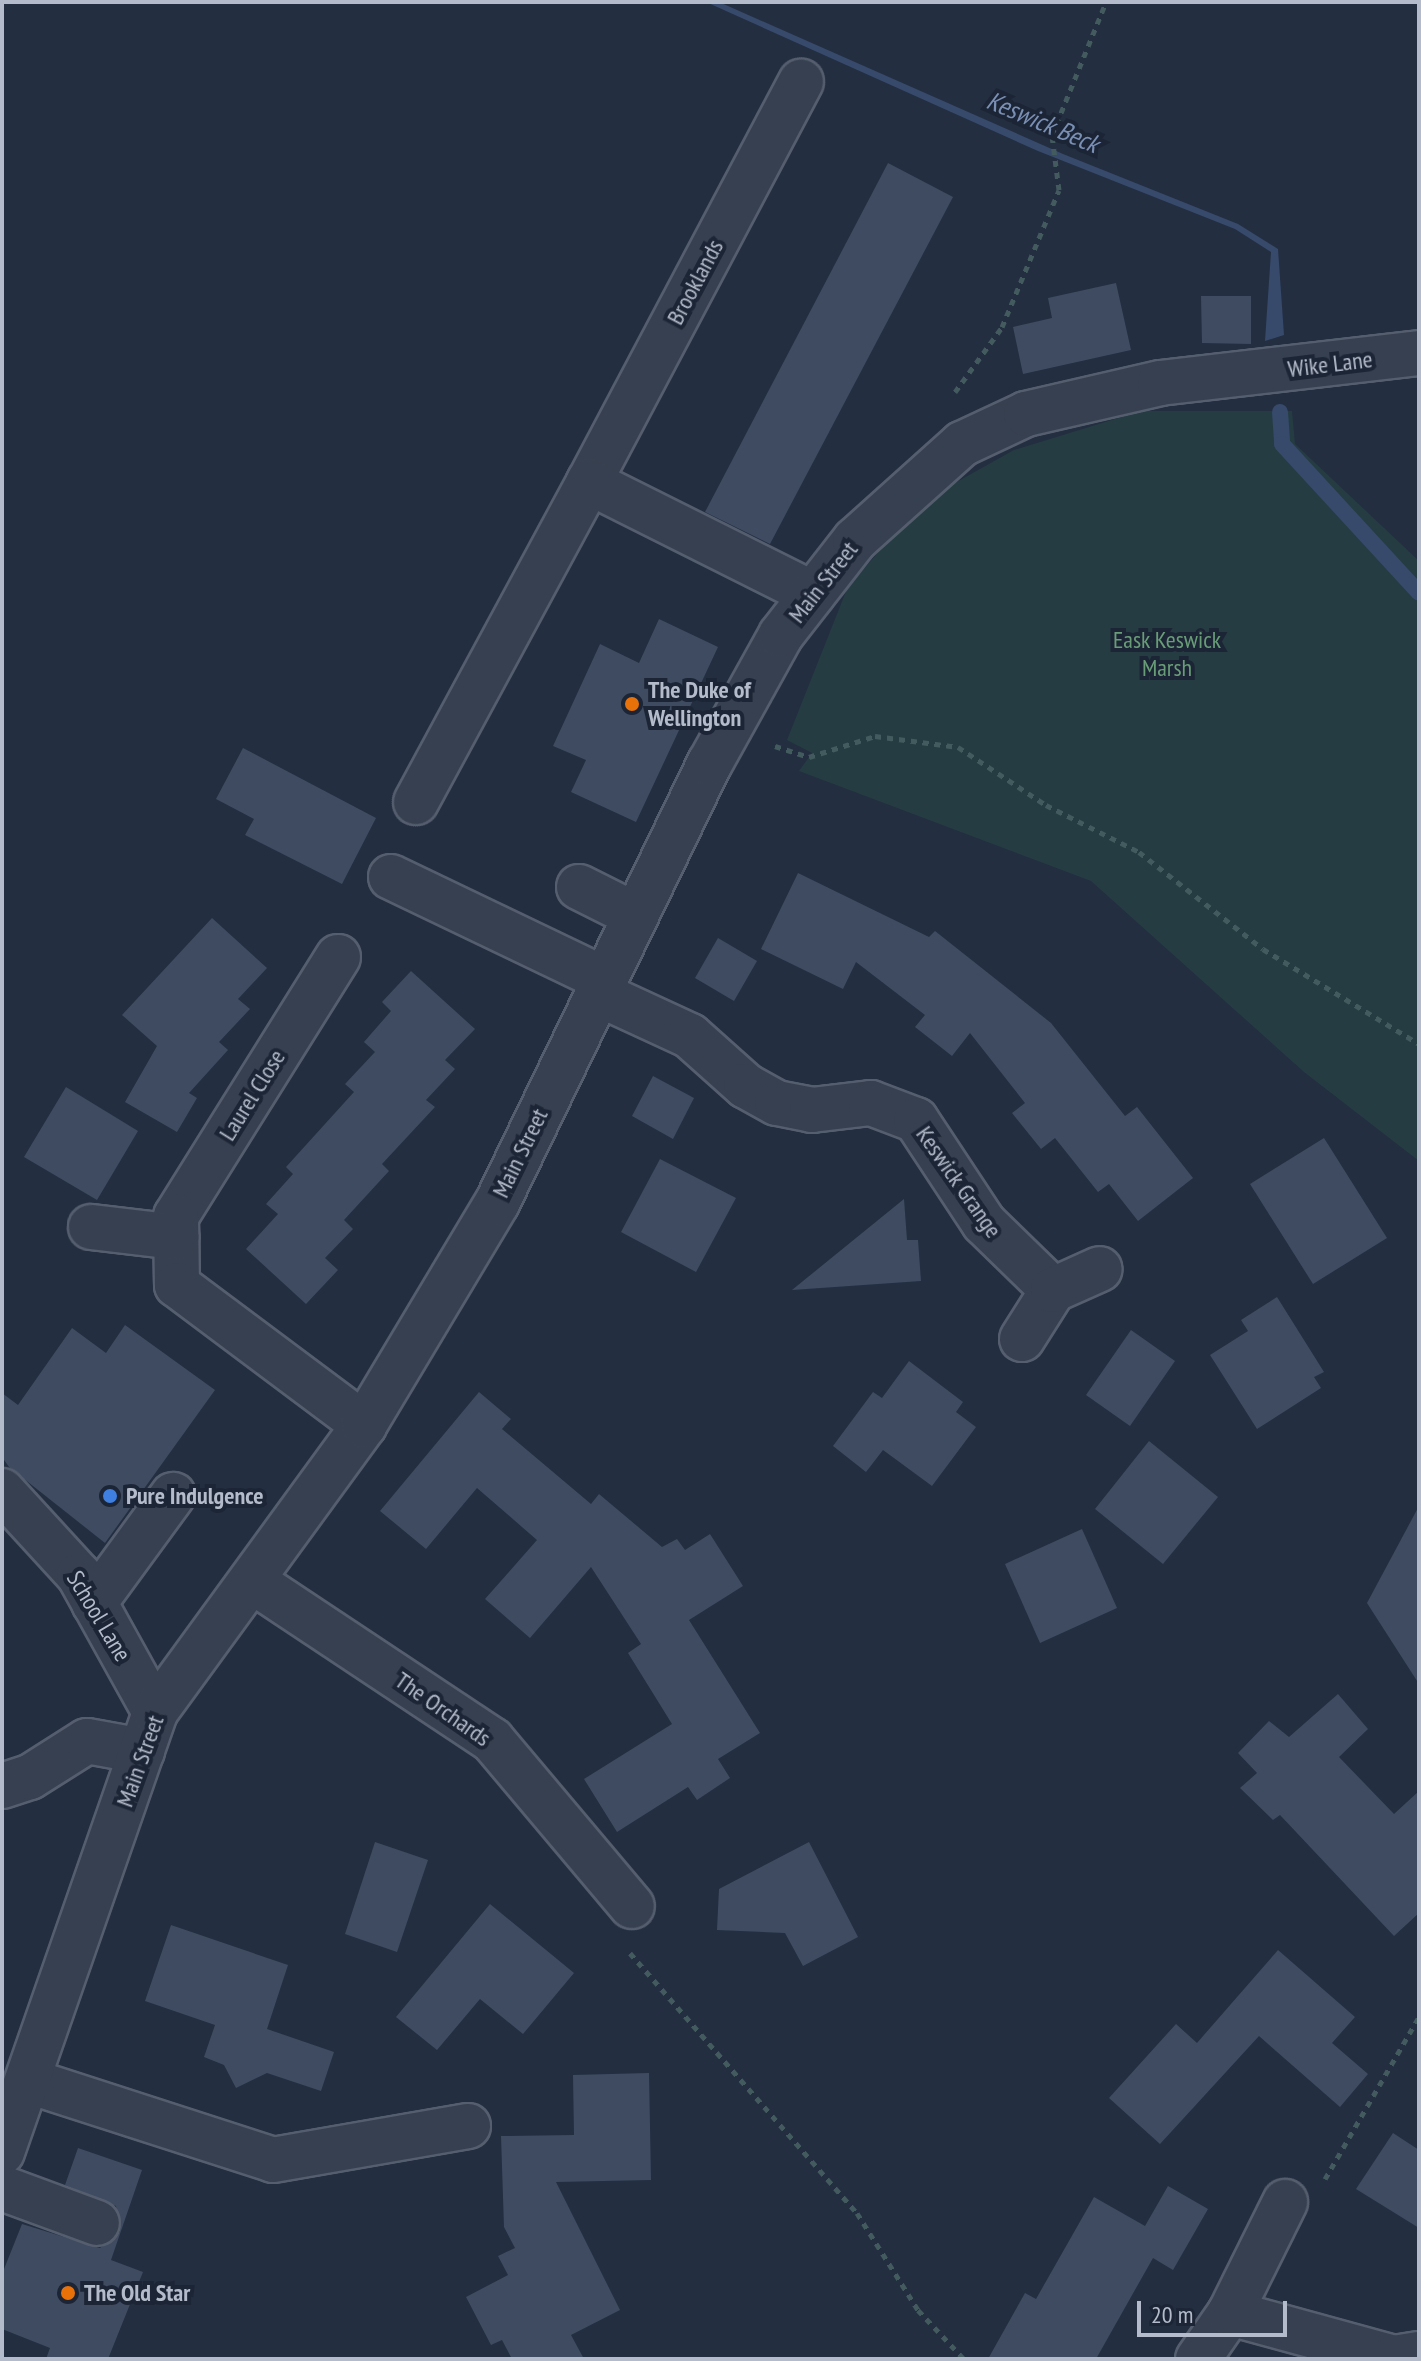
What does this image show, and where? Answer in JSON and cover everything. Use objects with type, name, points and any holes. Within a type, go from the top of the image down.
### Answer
[{"type":"street","name":"Brooklands","points":[[416,802],[801,82]]},
{"type":"street","name":"Wike Lane","points":[[1241,373],[1419,353]]},
{"type":"street","name":"Main Street","points":[[2,2152],[149,1732],[203,1642],[254,1582],[364,1425],[497,1203],[635,915],[728,730],[781,635],[855,540],[962,444],[1026,414],[1085,397],[1241,373]]},
{"type":"street","points":[[589,482],[813,594]]},
{"type":"street","name":"Keswick Grange","points":[[391,877],[690,1036],[746,1086],[777,1103],[812,1110],[871,1103],[916,1120],[984,1223],[1053,1290]]},
{"type":"street","points":[[579,887],[635,915]]},
{"type":"street","name":"Laurel Close","points":[[338,957],[176,1216],[177,1285],[364,1425]]},
{"type":"street","points":[[91,1227],[176,1237]]},
{"type":"street","points":[[1022,1339],[1053,1290],[1100,1269]]},
{"type":"street","name":"School Lane","points":[[2,1491],[79,1575],[149,1732]]},
{"type":"street","points":[[94,1603],[173,1495]]},
{"type":"street","name":"The Orchards","points":[[254,1582],[492,1740],[626,1925]]},
{"type":"street","points":[[2,1786],[30,1777],[87,1741],[149,1732]]},
{"type":"street","points":[[29,2081],[273,2160],[468,2126]]},
{"type":"street","points":[[2,2188],[97,2223]]},
{"type":"street","points":[[1198,2359],[1230,2313],[1285,2202]]},
{"type":"street","points":[[1230,2313],[1394,2358],[1419,2354]]},
{"type":"path","points":[[962,444],[942,410],[1002,327],[1059,190],[1052,138],[1106,2]]},
{"type":"path","points":[[728,730],[809,757],[875,736],[958,747],[1046,805],[1139,852],[1263,949],[1419,1044]]},
{"type":"path","points":[[626,1925],[857,2213],[918,2310],[964,2359]]},
{"type":"path","points":[[1285,2202],[1313,2200],[1419,2017]]},
{"type":"green space","name":"Eask Keswick Marsh","points":[[1141,411],[1292,411],[1295,444],[1419,561],[1419,1161],[1304,1072],[1091,881],[799,771],[812,753],[787,740],[847,589],[885,544],[946,488],[1014,450]]},
{"type":"water","points":[[706,2],[719,2],[1063,154],[1238,224],[1278,249],[1284,335],[1265,341],[1271,252],[1235,229],[1038,151]]},
{"type":"building","points":[[888,163],[953,197],[770,544],[705,512]]},
{"type":"building","points":[[1116,283],[1131,350],[1023,374],[1013,327],[1052,318],[1048,298]]},
{"type":"building","points":[[1201,296],[1251,296],[1251,344],[1202,343]]},
{"type":"building","name":"The Duke of Wellington","points":[[659,619],[718,647],[636,822],[571,792],[586,760],[553,746],[600,644],[639,663]]},
{"type":"building","points":[[243,748],[376,818],[342,884],[245,835],[254,819],[216,799]]},
{"type":"building","points":[[798,873],[929,937],[935,931],[1051,1023],[1125,1116],[1137,1107],[1193,1178],[1138,1221],[1109,1184],[1098,1192],[1055,1138],[1041,1149],[1012,1113],[1025,1103],[970,1033],[952,1056],[915,1027],[925,1015],[856,962],[843,989],[761,949]]},
{"type":"building","points":[[212,918],[267,968],[238,999],[250,1009],[219,1042],[228,1050],[189,1093],[197,1098],[177,1132],[125,1102],[157,1046],[122,1015]]},
{"type":"building","points":[[718,938],[757,961],[734,1001],[695,978]]},
{"type":"building","points":[[411,971],[475,1029],[445,1060],[455,1069],[426,1100],[435,1107],[382,1164],[389,1171],[344,1220],[353,1229],[325,1258],[338,1270],[306,1304],[246,1249],[278,1214],[266,1204],[293,1174],[286,1167],[354,1092],[345,1084],[375,1052],[364,1042],[391,1011],[382,1002]]},
{"type":"building","points":[[653,1076],[694,1098],[673,1139],[632,1116]]},
{"type":"building","points":[[66,1087],[138,1131],[97,1200],[24,1157]]},
{"type":"building","points":[[1324,1138],[1387,1238],[1313,1284],[1250,1184]]},
{"type":"building","points":[[660,1159],[736,1198],[696,1272],[621,1232]]},
{"type":"building","points":[[904,1199],[907,1240],[918,1240],[921,1281],[792,1290]]},
{"type":"building","points":[[1277,1297],[1324,1372],[1314,1377],[1321,1388],[1257,1429],[1210,1355],[1248,1331],[1241,1320]]},
{"type":"building","points":[[125,1325],[215,1390],[105,1543],[9,1467],[2,1457],[2,1393],[18,1405],[72,1328],[106,1353]]},
{"type":"building","points":[[1131,1330],[1175,1361],[1130,1426],[1086,1395]]},
{"type":"building","points":[[909,1361],[963,1402],[956,1412],[976,1427],[932,1486],[883,1450],[866,1472],[833,1446],[873,1392],[882,1398]]},
{"type":"building","points":[[479,1392],[511,1419],[502,1429],[591,1504],[599,1494],[662,1547],[677,1539],[685,1550],[710,1534],[743,1586],[689,1620],[760,1733],[718,1759],[730,1778],[697,1800],[688,1787],[617,1832],[584,1779],[672,1724],[628,1653],[641,1644],[591,1567],[530,1638],[485,1599],[537,1540],[477,1488],[426,1549],[380,1511]]},
{"type":"building","points":[[1149,1441],[1218,1497],[1163,1564],[1095,1509]]},
{"type":"building","points":[[1419,1506],[1419,1684],[1367,1603]]},
{"type":"building","points":[[1082,1529],[1117,1608],[1040,1643],[1005,1564]]},
{"type":"building","points":[[1338,1694],[1368,1729],[1339,1757],[1394,1814],[1419,1791],[1419,1913],[1394,1936],[1280,1815],[1273,1820],[1240,1788],[1257,1773],[1238,1753],[1269,1721],[1289,1737]]},
{"type":"building","points":[[375,1842],[428,1860],[397,1952],[345,1934]]},
{"type":"building","points":[[809,1842],[858,1937],[803,1966],[785,1933],[717,1930],[719,1889]]},
{"type":"building","points":[[490,1904],[574,1973],[523,2034],[480,1999],[437,2050],[396,2017]]},
{"type":"building","points":[[171,1925],[288,1965],[267,2029],[334,2052],[321,2091],[267,2073],[236,2088],[224,2065],[204,2057],[215,2025],[145,2001]]},
{"type":"building","points":[[1278,1950],[1355,2017],[1332,2043],[1368,2074],[1340,2107],[1259,2036],[1160,2144],[1109,2098],[1176,2024],[1197,2043]]},
{"type":"building","points":[[649,2073],[651,2180],[556,2182],[620,2310],[571,2335],[584,2359],[512,2359],[502,2340],[491,2345],[466,2297],[508,2275],[498,2256],[515,2248],[504,2227],[501,2136],[574,2135],[573,2075]]},
{"type":"building","points":[[1393,2133],[1419,2150],[1419,2228],[1356,2189]]},
{"type":"building","name":"The Old Star","points":[[78,2148],[142,2170],[111,2260],[143,2272],[108,2359],[46,2359],[50,2348],[2,2329],[2,2274],[22,2224],[100,2248],[120,2232],[116,2206],[65,2185]]},
{"type":"building","points":[[1168,2186],[1208,2209],[1173,2270],[1153,2258],[1096,2359],[988,2359],[1025,2293],[1036,2299],[1094,2197],[1145,2226]]},
{"type":"waterway","name":"Keswick Beck","points":[[1280,412],[1282,444],[1419,593]]},
{"type":"place","name":"The Duke of Wellington","points":[[632,704]]},
{"type":"place","name":"Pure Indulgence","points":[[110,1496]]},
{"type":"place","name":"The Old Star","points":[[68,2293]]}]
